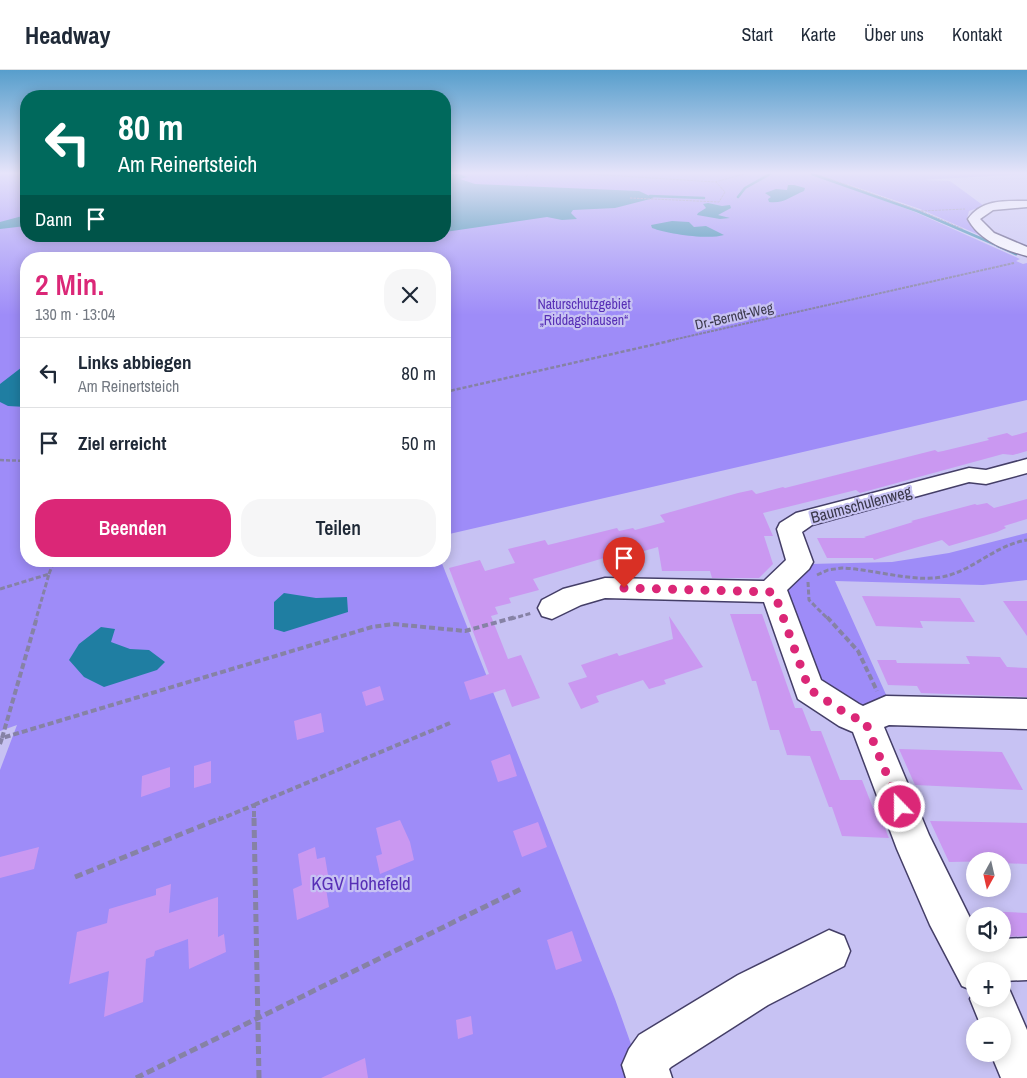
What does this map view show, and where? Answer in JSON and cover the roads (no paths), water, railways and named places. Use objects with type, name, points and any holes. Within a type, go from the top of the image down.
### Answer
[{"type":"street","points":[[975,221],[979,228],[990,236],[1027,252]]},
{"type":"street","name":"Baumschulenweg","points":[[781,584],[800,562],[789,529],[804,519],[969,475],[986,476],[1027,466]]},
{"type":"street","points":[[552,608],[574,597],[605,588],[781,584],[809,689],[850,716],[1027,714]]},
{"type":"street","points":[[875,716],[928,875],[956,935],[972,962]]},
{"type":"street","points":[[649,1078],[645,1066],[655,1051],[753,990],[829,951]]},
{"type":"street","points":[[1004,962],[1027,959]]},
{"type":"street","points":[[995,1007],[1024,1078]]},
{"type":"water","points":[[20,221],[20,227],[0,229],[0,222]]},
{"type":"water","points":[[451,221],[520,221],[451,231]]},
{"type":"water","points":[[672,221],[689,222],[694,227],[706,226],[724,235],[708,237],[688,236],[652,228],[651,225]]},
{"type":"water","points":[[20,369],[20,407],[8,406],[0,402],[0,384]]},
{"type":"water","points":[[284,593],[316,598],[347,597],[348,612],[284,632],[274,629],[274,602]]},
{"type":"water","points":[[101,627],[115,629],[111,642],[130,649],[149,650],[165,662],[157,670],[104,687],[84,677],[69,660],[79,644]]},
{"type":"waterway","points":[[940,221],[1001,247]]},
{"type":"waterway","points":[[998,246],[1016,254]]},
{"type":"park label","name":"Naturschutzgebiet „Riddagshausen“","points":[[584,312]]},
{"type":"park label","name":"KGV Hohefeld","points":[[361,883]]}]
